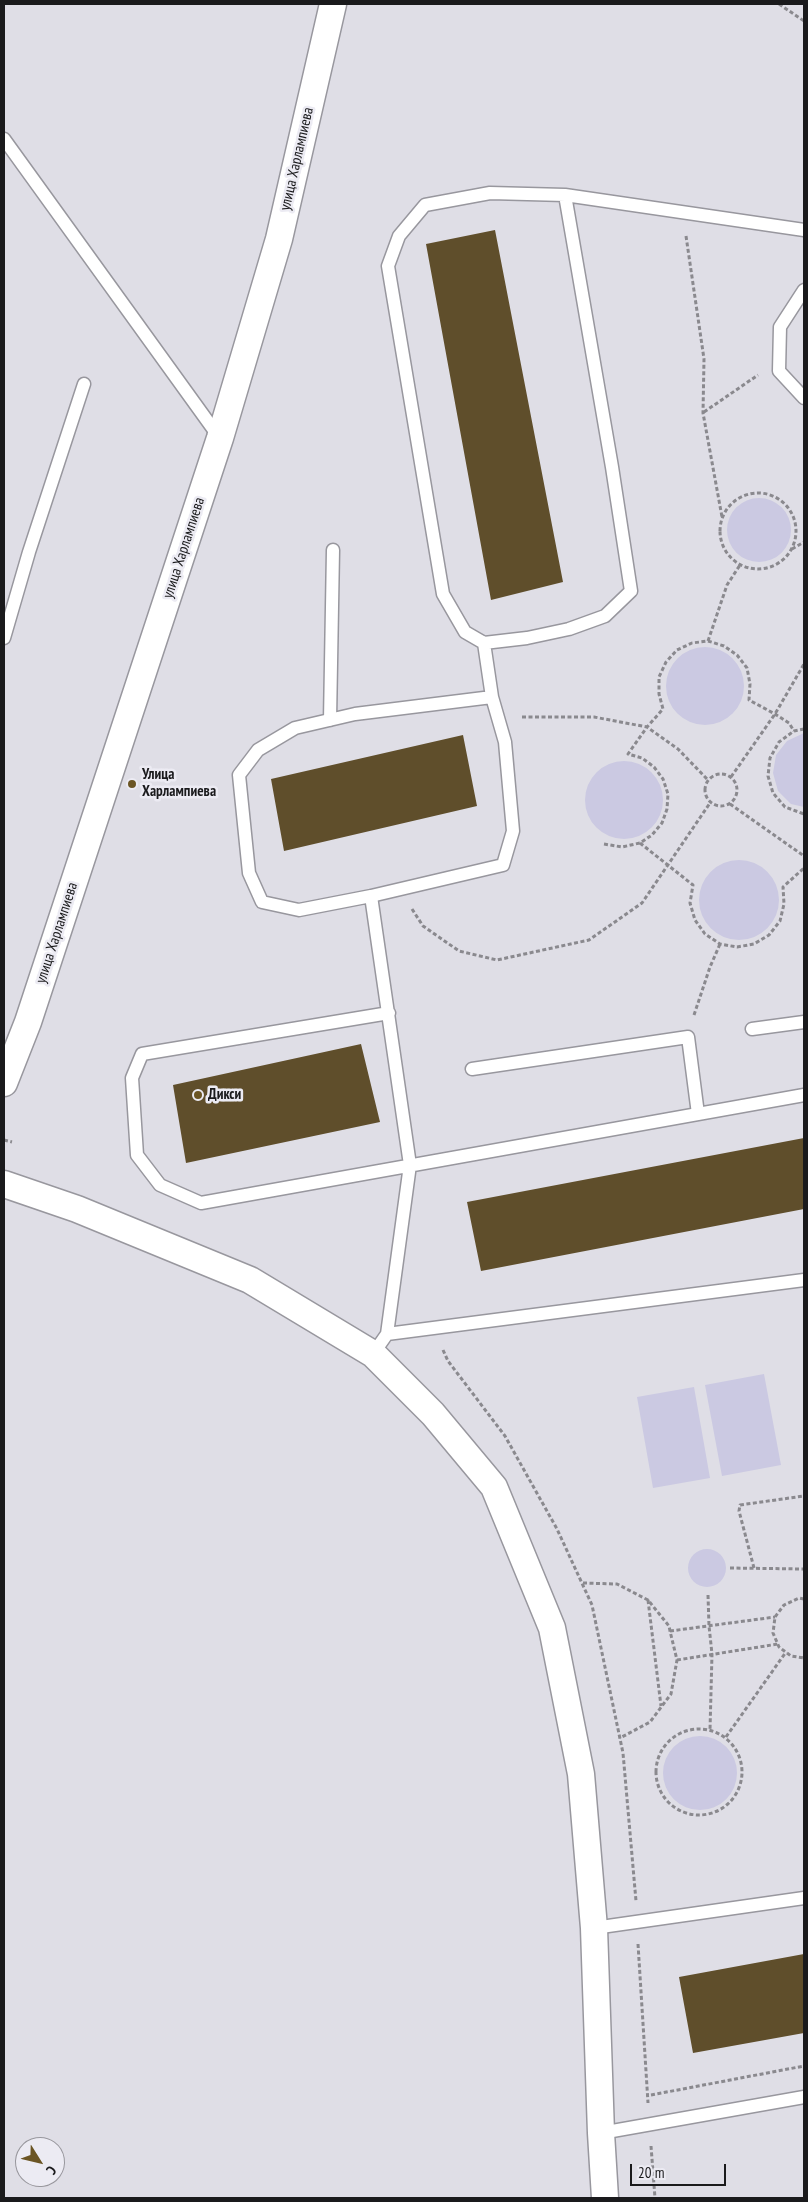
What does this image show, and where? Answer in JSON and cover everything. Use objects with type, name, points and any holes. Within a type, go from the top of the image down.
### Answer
[{"type":"street","name":"улица Харлампиева","points":[[4,1083],[31,1012],[220,438],[280,239],[333,4]]},
{"type":"street","points":[[4,1184],[78,1209],[250,1280],[380,1344],[433,1414],[494,1487],[552,1628],[581,1774],[594,1928],[605,2198]]},
{"type":"lane","points":[[4,139],[220,438]]},
{"type":"lane","points":[[564,195],[610,457],[631,591],[605,616],[569,629],[527,638],[484,643],[466,632],[443,594],[388,266],[400,236],[425,205],[490,193],[564,195],[804,230]]},
{"type":"lane","points":[[804,290],[780,327],[779,371],[804,398]]},
{"type":"lane","points":[[4,638],[29,552],[84,384]]},
{"type":"lane","points":[[330,720],[334,550]]},
{"type":"lane","points":[[484,643],[492,697],[504,742],[513,831],[503,864],[372,896],[299,910],[262,902],[249,873],[240,775],[258,750],[295,728],[355,714],[492,697]]},
{"type":"lane","points":[[372,896],[410,1166],[380,1344],[804,1280]]},
{"type":"lane","points":[[388,1013],[142,1054],[132,1078],[137,1155],[160,1185],[201,1203],[804,1095]]},
{"type":"lane","points":[[752,1029],[804,1022]]},
{"type":"lane","points":[[472,1069],[688,1037],[698,1114]]},
{"type":"lane","points":[[594,1928],[804,1898]]},
{"type":"lane","points":[[601,2133],[804,2097]]},
{"type":"path","points":[[779,4],[804,21]]},
{"type":"path","points":[[690,213],[686,238],[704,359],[703,413],[722,517],[719,536],[726,553],[740,565],[758,570],[776,565],[804,542]]},
{"type":"path","points":[[703,413],[762,372],[779,371]]},
{"type":"path","points":[[722,517],[732,502],[749,493],[768,493],[784,501],[794,517],[797,535],[792,550]]},
{"type":"path","points":[[708,642],[727,585],[740,565]]},
{"type":"path","points":[[604,844],[622,847],[640,843],[652,835],[662,823],[668,794],[663,779],[654,767],[642,758],[628,754],[647,727],[663,709],[659,694],[659,677],[666,662],[677,650],[692,643],[708,642],[724,646],[737,655],[746,668],[750,684],[749,700],[775,714],[789,724],[794,731]]},
{"type":"path","points":[[731,777],[775,714],[804,664]]},
{"type":"path","points":[[498,719],[594,717],[647,727],[678,749],[708,780]]},
{"type":"path","points":[[804,729],[794,731],[779,742],[770,758],[768,776],[773,793],[785,807],[804,814]]},
{"type":"path","points":[[721,773],[731,777],[737,785],[736,796],[730,804],[720,807],[710,803],[705,795],[705,784],[708,780],[712,776],[721,773]]},
{"type":"path","points":[[398,890],[423,926],[459,951],[497,960],[589,940],[642,903],[710,803]]},
{"type":"path","points":[[730,804],[804,856]]},
{"type":"path","points":[[640,843],[693,885],[690,903],[694,920],[704,934],[720,944],[737,947],[754,944],[769,935],[780,921],[784,904],[782,887],[804,868]]},
{"type":"path","points":[[688,1037],[710,967],[720,944]]},
{"type":"path","points":[[4,1140],[12,1142]]},
{"type":"path","points":[[754,1568],[739,1511],[740,1505],[804,1496]]},
{"type":"path","points":[[730,1568],[804,1569]]},
{"type":"path","points":[[583,1583],[617,1584],[648,1600],[669,1626],[677,1660],[670,1694],[650,1722],[620,1738]]},
{"type":"path","points":[[708,1595],[712,1654],[710,1730]]},
{"type":"path","points":[[804,1599],[799,1598],[784,1604],[775,1617],[773,1633],[778,1644],[786,1652],[792,1656],[804,1658]]},
{"type":"path","points":[[648,1600],[661,1707]]},
{"type":"path","points":[[670,1631],[775,1617]]},
{"type":"path","points":[[677,1660],[778,1644]]},
{"type":"path","points":[[726,1737],[786,1652]]},
{"type":"path","points":[[693,1729],[710,1730],[726,1737],[737,1750],[743,1766],[742,1783],[734,1798],[722,1810],[706,1816],[689,1814],[673,1807],[662,1794],[656,1778],[657,1761],[664,1746],[677,1735],[693,1729]]},
{"type":"path","points":[[651,2095],[804,2066]]},
{"type":"shaded area","points":[[753,498],[765,498],[782,507],[789,518],[791,530],[789,542],[782,553],[765,562],[753,562],[741,557],[732,548],[727,536],[727,524],[732,512],[741,503]]},
{"type":"shaded area","points":[[705,647],[720,650],[733,658],[741,671],[744,686],[741,701],[733,714],[720,722],[705,725],[690,722],[677,714],[669,701],[666,686],[669,671],[677,658],[690,650]]},
{"type":"shaded area","points":[[804,733],[804,807],[791,804],[778,791],[773,773],[776,755],[787,741]]},
{"type":"shaded area","points":[[624,761],[639,764],[656,778],[660,785],[663,800],[660,815],[646,832],[639,836],[624,839],[609,836],[592,822],[588,815],[585,800],[588,785],[602,768],[609,764]]},
{"type":"shaded area","points":[[739,860],[754,863],[767,872],[776,885],[779,900],[776,915],[767,928],[754,937],[739,940],[724,937],[711,928],[702,915],[699,900],[702,885],[711,872],[724,863]]},
{"type":"shaded area","points":[[764,1374],[781,1465],[722,1476],[705,1385]]},
{"type":"shaded area","points":[[694,1387],[710,1478],[653,1488],[637,1397]]},
{"type":"shaded area","points":[[707,1549],[720,1555],[726,1568],[720,1581],[707,1587],[694,1581],[688,1568],[694,1555]]},
{"type":"shaded area","points":[[693,1736],[707,1736],[721,1742],[731,1752],[737,1766],[735,1787],[721,1804],[707,1810],[693,1810],[679,1804],[669,1794],[663,1780],[663,1766],[669,1752],[679,1742]]},
{"type":"building","points":[[495,230],[563,582],[491,600],[426,244]]},
{"type":"building","points":[[463,735],[477,806],[284,851],[271,779]]},
{"type":"building","points":[[361,1044],[380,1122],[186,1163],[173,1085]]},
{"type":"building","points":[[804,1138],[804,1209],[481,1271],[467,1202]]},
{"type":"building","points":[[804,1954],[804,2033],[693,2053],[679,1977]]},
{"type":"place","name":"Улица Харлампиева","points":[[132,784]]},
{"type":"place","name":"Дикси","points":[[198,1095]]}]
